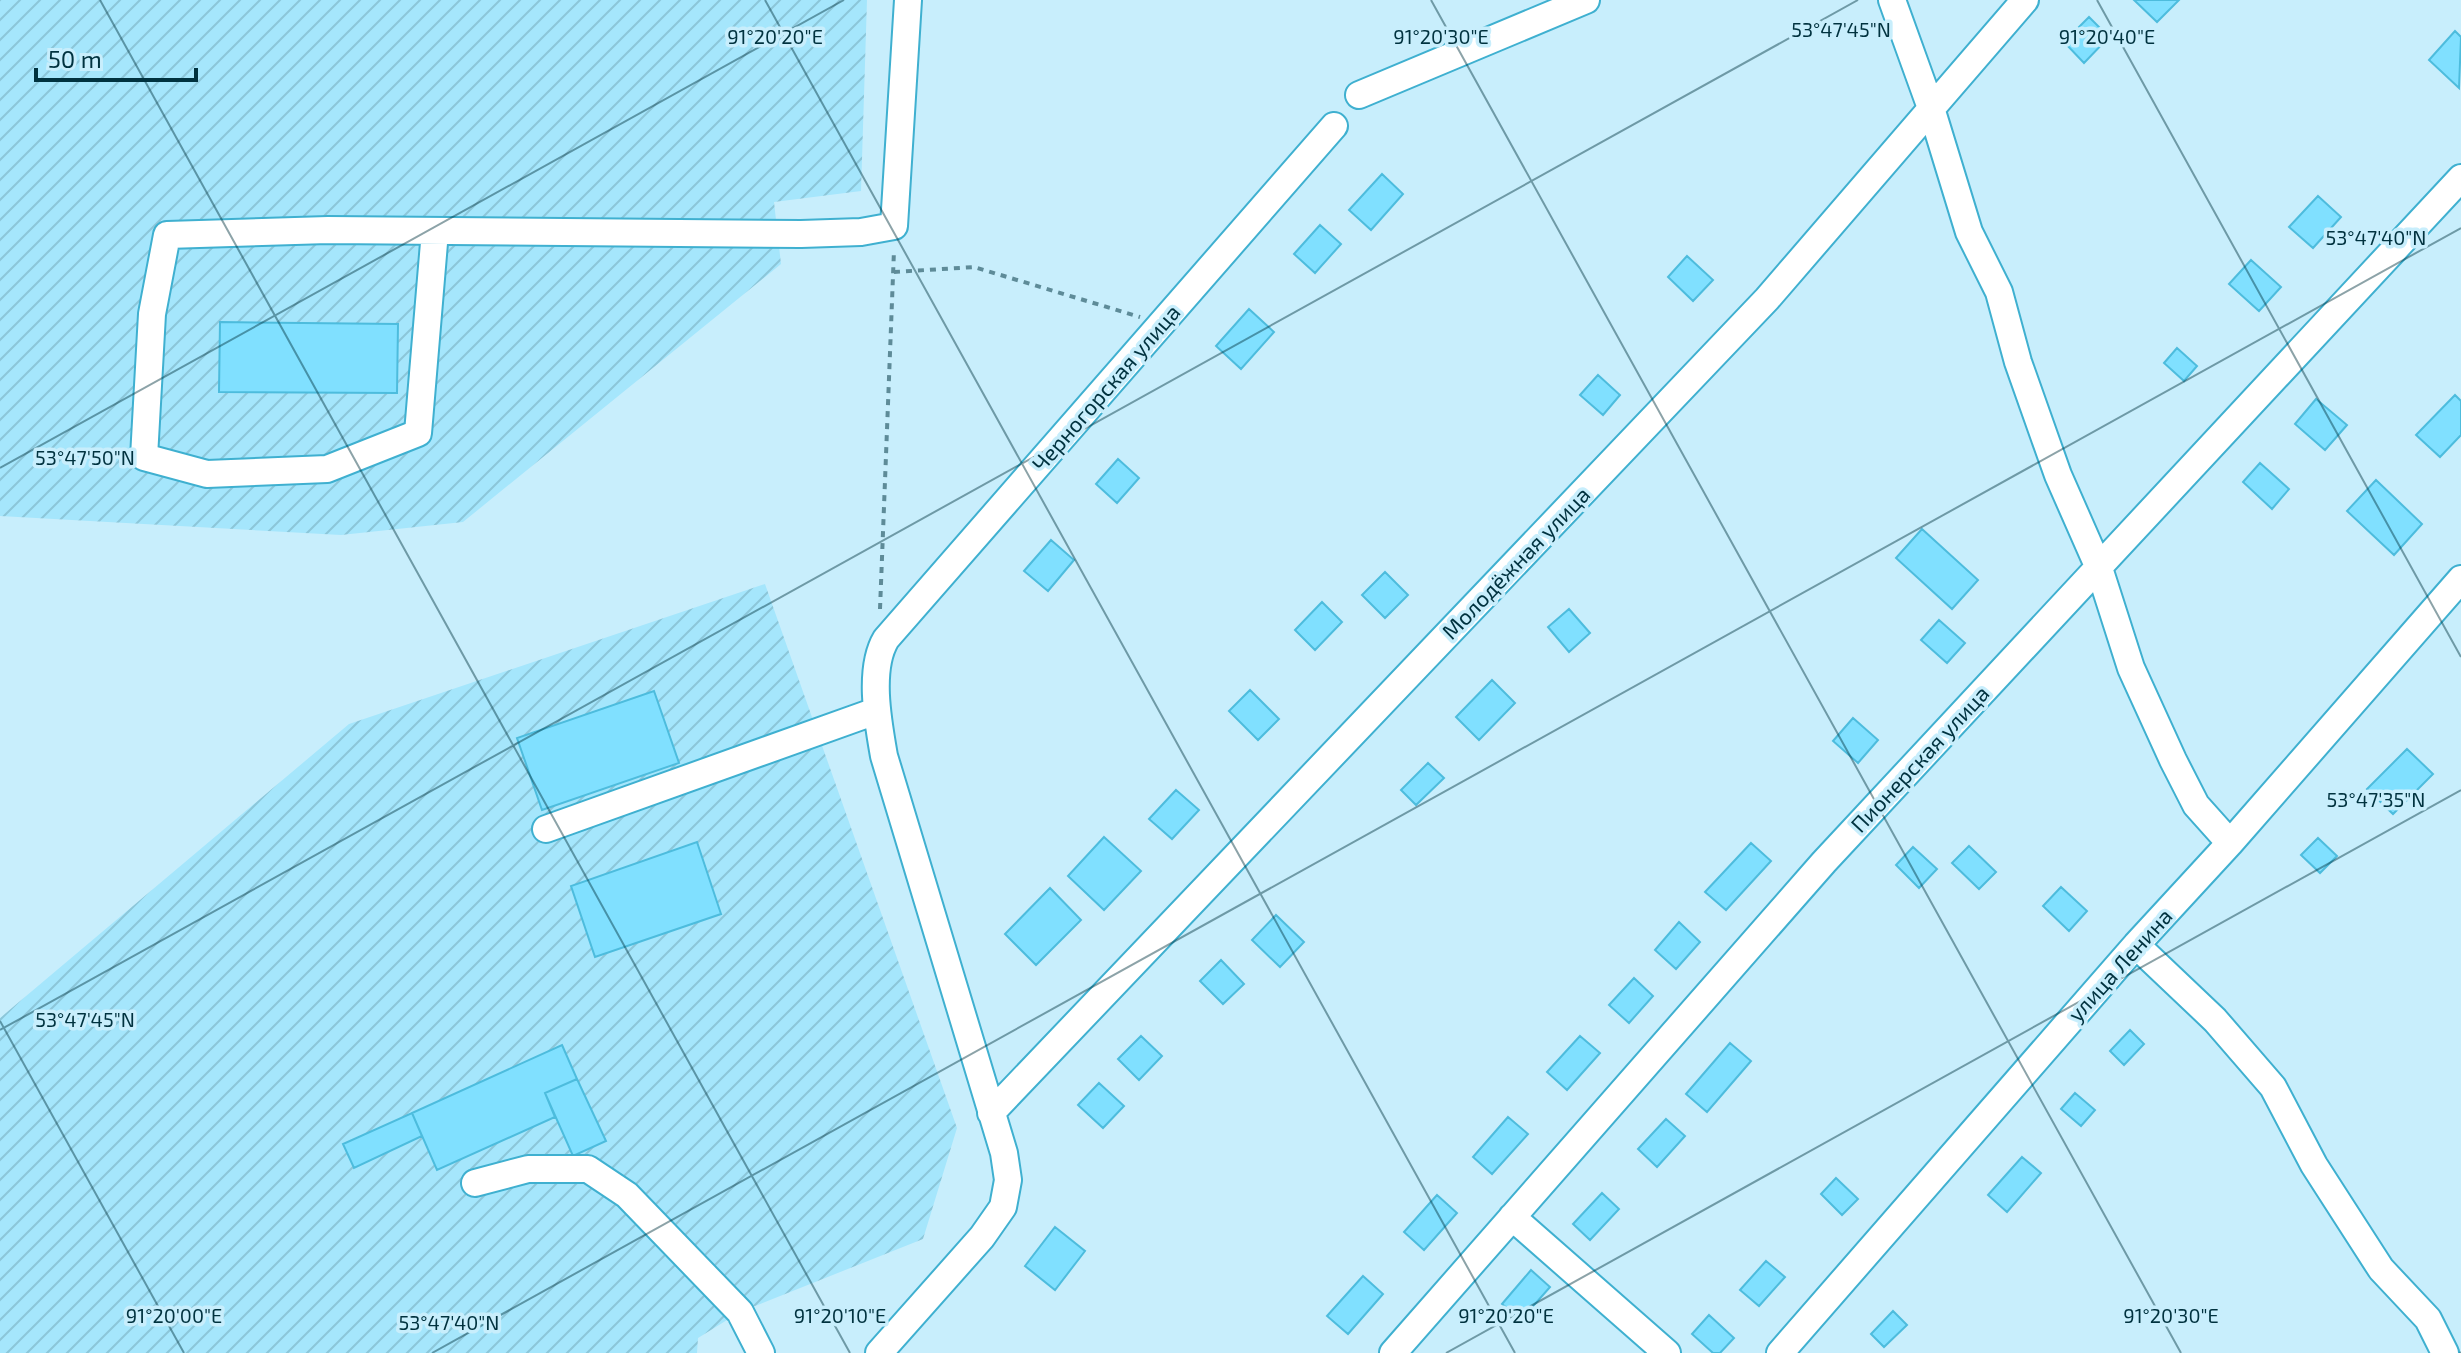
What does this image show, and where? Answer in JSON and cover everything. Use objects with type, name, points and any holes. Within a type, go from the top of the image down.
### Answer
[{"type":"street","points":[[435,231],[418,433],[327,469],[207,474],[144,457],[152,314],[167,235],[328,230],[801,234],[861,232],[894,226],[908,0]]},
{"type":"street","points":[[1359,95],[1586,0]]},
{"type":"street","points":[[1892,0],[1931,108],[1969,232],[1999,292],[2018,362],[2058,475],[2099,568],[2131,668],[2196,805],[2230,843]]},
{"type":"street","name":"Молодёжная улица","points":[[991,1113],[1767,299],[2025,0]]},
{"type":"street","name":"Черногорская улица","points":[[878,651],[1334,126]]},
{"type":"street","name":"Пионерская улица","points":[[1393,1353],[1824,862],[2461,178]]},
{"type":"street","name":"улица Ленина","points":[[1780,1353],[2461,579]]},
{"type":"street","points":[[878,651],[876,711],[884,756],[1004,1153],[1008,1180],[1003,1207],[982,1237],[879,1353]]},
{"type":"street","points":[[546,829],[876,711]]},
{"type":"street","points":[[2136,945],[2215,1020],[2273,1087],[2314,1165],[2381,1269],[2428,1319],[2445,1353]]},
{"type":"street","points":[[475,1183],[528,1169],[588,1169],[627,1195],[740,1312],[761,1353]]},
{"type":"street","points":[[1512,1217],[1667,1353]]},
{"type":"path","points":[[878,651],[894,226]]},
{"type":"path","points":[[894,272],[974,267],[1163,324]]},
{"type":"shaded area","points":[[0,0],[867,0],[861,191],[774,202],[781,264],[463,522],[341,535],[0,516]]},
{"type":"shaded area","points":[[765,584],[957,1128],[923,1239],[740,1312],[698,1338],[697,1353],[0,1353],[0,1018],[349,724]]},
{"type":"building","points":[[2134,0],[2179,0],[2157,22]]},
{"type":"building","points":[[2089,17],[2109,37],[2084,63],[2064,42]]},
{"type":"building","points":[[2455,31],[2461,37],[2459,88],[2429,60]]},
{"type":"building","points":[[1382,174],[1403,194],[1371,230],[1349,210]]},
{"type":"building","points":[[2318,196],[2341,217],[2313,248],[2289,227]]},
{"type":"building","points":[[1320,225],[1341,244],[1315,273],[1294,254]]},
{"type":"building","points":[[1687,256],[1713,280],[1693,301],[1668,277]]},
{"type":"building","points":[[2251,260],[2281,287],[2259,311],[2229,284]]},
{"type":"building","points":[[1249,309],[1274,332],[1241,369],[1216,346]]},
{"type":"building","points":[[220,322],[398,324],[397,393],[219,392]]},
{"type":"building","points":[[2177,348],[2197,366],[2184,381],[2164,363]]},
{"type":"building","points":[[1598,375],[1620,395],[1603,415],[1580,395]]},
{"type":"building","points":[[2455,395],[2461,401],[2461,435],[2440,457],[2416,435]]},
{"type":"building","points":[[2316,399],[2347,425],[2325,450],[2295,424]]},
{"type":"building","points":[[1118,459],[1139,478],[1117,503],[1096,484]]},
{"type":"building","points":[[2260,463],[2289,489],[2272,509],[2243,482]]},
{"type":"building","points":[[2376,480],[2422,524],[2394,555],[2347,511]]},
{"type":"building","points":[[1922,529],[1978,580],[1952,609],[1896,558]]},
{"type":"building","points":[[1051,540],[1074,560],[1048,591],[1024,571]]},
{"type":"building","points":[[1385,572],[1408,595],[1385,618],[1362,595]]},
{"type":"building","points":[[1322,602],[1342,622],[1315,650],[1295,630]]},
{"type":"building","points":[[1569,609],[1590,633],[1569,652],[1548,627]]},
{"type":"building","points":[[1939,620],[1965,643],[1947,663],[1921,640]]},
{"type":"building","points":[[1492,680],[1515,703],[1479,740],[1456,717]]},
{"type":"building","points":[[1250,690],[1279,719],[1258,740],[1229,711]]},
{"type":"building","points":[[654,691],[679,763],[542,810],[517,738]]},
{"type":"building","points":[[1853,718],[1878,740],[1858,763],[1833,741]]},
{"type":"building","points":[[2407,749],[2433,774],[2393,814],[2367,789]]},
{"type":"building","points":[[1428,763],[1444,778],[1416,805],[1401,790]]},
{"type":"building","points":[[1176,790],[1199,810],[1172,839],[1149,819]]},
{"type":"building","points":[[1104,837],[1141,871],[1104,910],[1068,876]]},
{"type":"building","points":[[2318,838],[2337,856],[2320,873],[2301,855]]},
{"type":"building","points":[[697,842],[721,914],[595,957],[571,886]]},
{"type":"building","points":[[1751,843],[1771,861],[1726,910],[1705,892]]},
{"type":"building","points":[[1969,846],[1996,872],[1979,889],[1952,863]]},
{"type":"building","points":[[1913,847],[1937,869],[1919,888],[1896,865]]},
{"type":"building","points":[[2061,887],[2087,911],[2069,931],[2043,906]]},
{"type":"building","points":[[1050,888],[1081,920],[1036,965],[1005,934]]},
{"type":"building","points":[[1276,915],[1304,942],[1280,967],[1252,940]]},
{"type":"building","points":[[1679,922],[1700,942],[1676,969],[1655,950]]},
{"type":"building","points":[[1221,960],[1244,984],[1223,1004],[1200,981]]},
{"type":"building","points":[[1634,978],[1653,996],[1629,1023],[1609,1005]]},
{"type":"building","points":[[2130,1030],[2144,1044],[2124,1065],[2110,1051]]},
{"type":"building","points":[[1141,1036],[1162,1056],[1139,1080],[1118,1059]]},
{"type":"building","points":[[1580,1036],[1600,1053],[1567,1090],[1547,1072]]},
{"type":"building","points":[[1730,1043],[1751,1061],[1707,1112],[1686,1094]]},
{"type":"building","points":[[562,1045],[577,1079],[545,1093],[555,1117],[437,1170],[412,1113]]},
{"type":"building","points":[[577,1079],[606,1141],[573,1156],[545,1093]]},
{"type":"building","points":[[1099,1083],[1124,1106],[1103,1128],[1078,1105]]},
{"type":"building","points":[[2075,1093],[2095,1110],[2081,1126],[2061,1109]]},
{"type":"building","points":[[412,1113],[422,1136],[354,1168],[343,1144]]},
{"type":"building","points":[[1508,1117],[1528,1134],[1492,1174],[1473,1157]]},
{"type":"building","points":[[1666,1119],[1685,1136],[1657,1167],[1638,1149]]},
{"type":"building","points":[[2022,1157],[2041,1173],[2007,1212],[1988,1195]]},
{"type":"building","points":[[1836,1178],[1858,1199],[1842,1215],[1821,1194]]},
{"type":"building","points":[[1602,1193],[1619,1209],[1590,1240],[1573,1224]]},
{"type":"building","points":[[1437,1195],[1457,1213],[1424,1250],[1404,1232]]},
{"type":"building","points":[[1055,1227],[1085,1251],[1055,1290],[1025,1266]]},
{"type":"building","points":[[1766,1261],[1785,1277],[1759,1306],[1740,1290]]},
{"type":"building","points":[[1531,1270],[1550,1287],[1521,1320],[1502,1304]]},
{"type":"building","points":[[1363,1276],[1383,1294],[1348,1334],[1327,1316]]},
{"type":"building","points":[[1893,1311],[1907,1325],[1884,1347],[1871,1334]]},
{"type":"building","points":[[1709,1315],[1734,1338],[1720,1353],[1713,1353],[1692,1334]]}]
